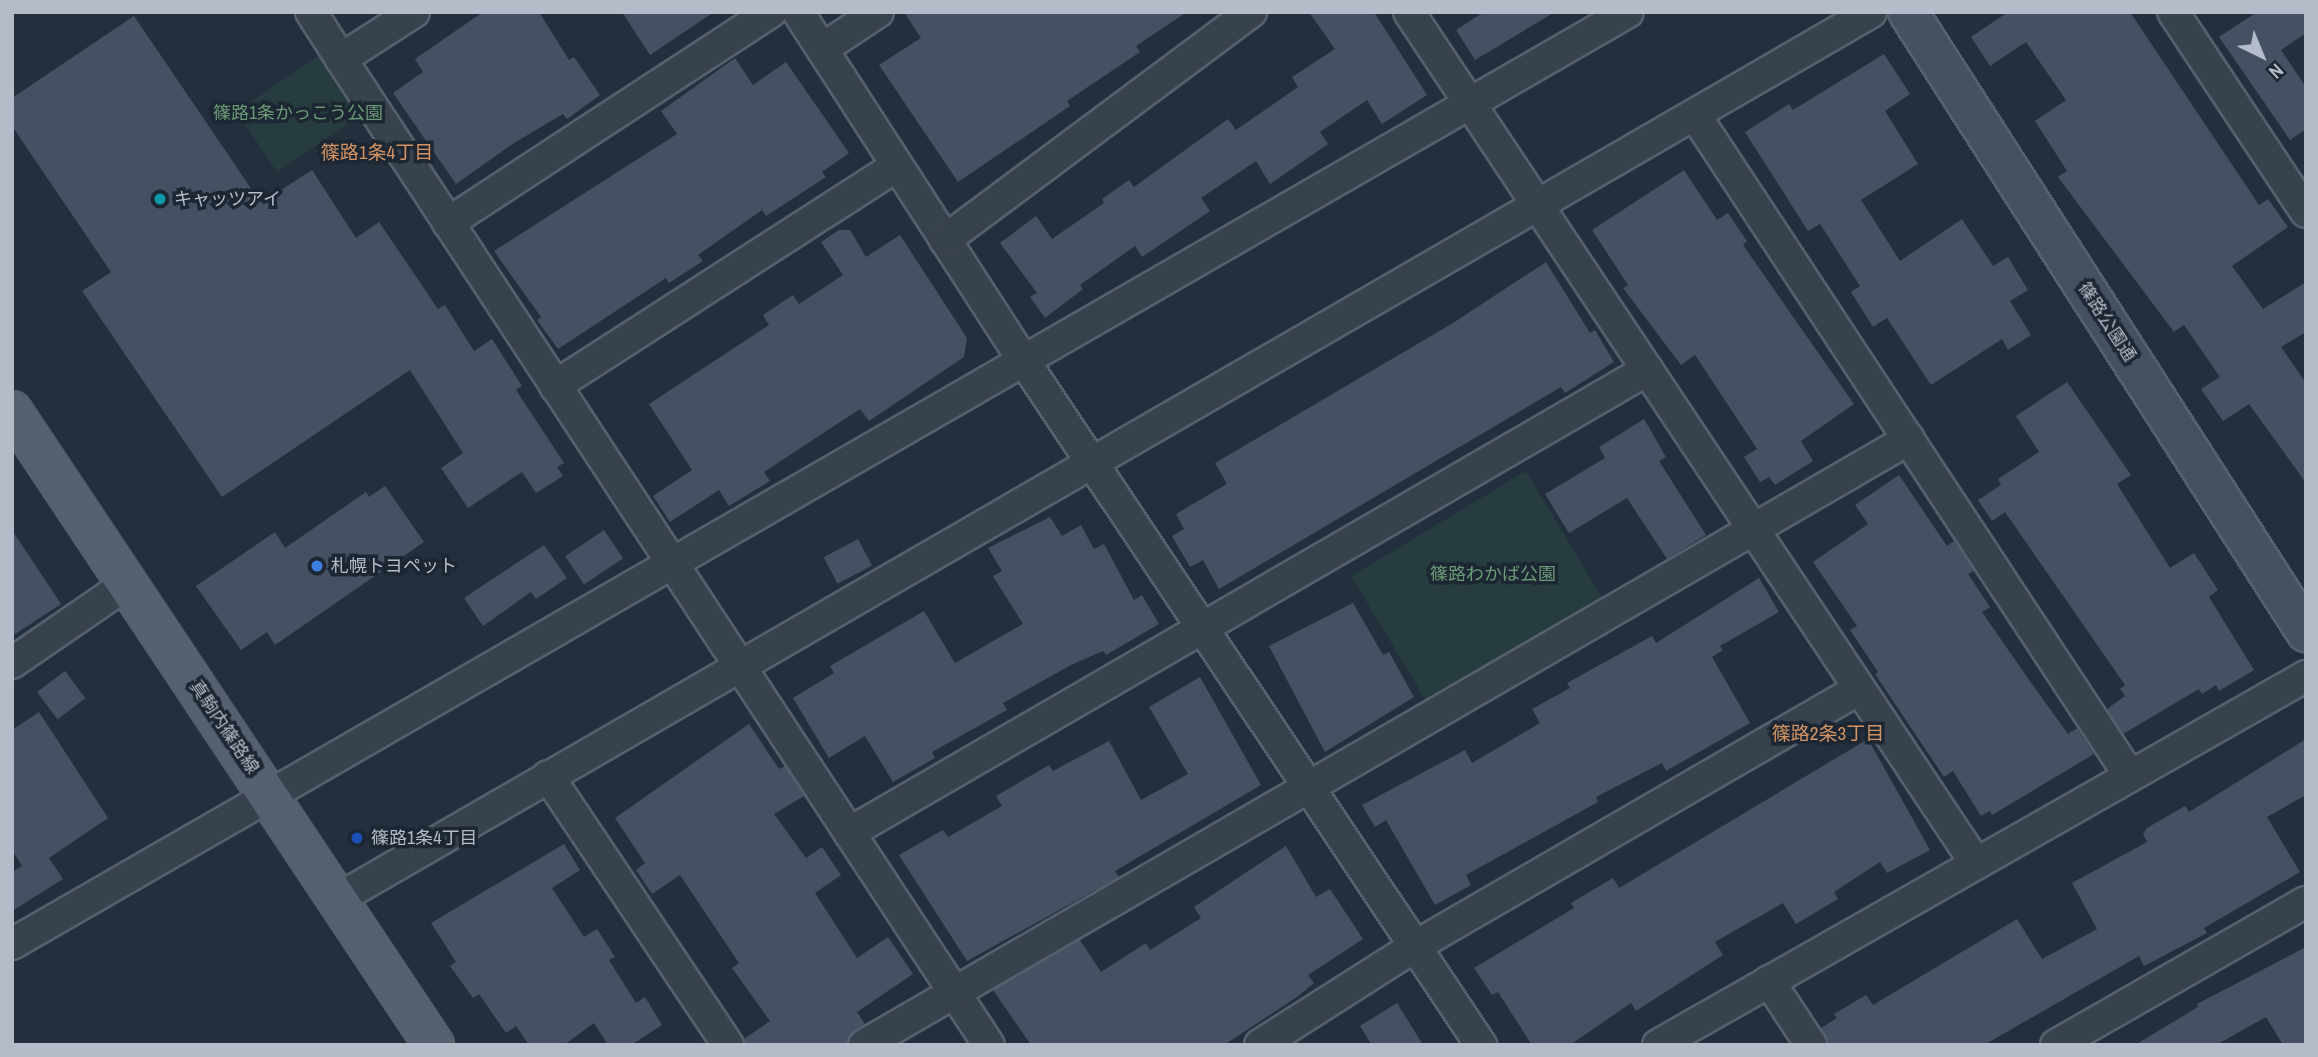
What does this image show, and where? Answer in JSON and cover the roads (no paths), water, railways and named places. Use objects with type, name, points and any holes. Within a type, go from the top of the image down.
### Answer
[{"type":"main road","name":"真駒内篠路線","points":[[12,411],[270,794],[434,1045]]},
{"type":"street","points":[[311,12],[989,1045]]},
{"type":"street","points":[[341,59],[414,12]]},
{"type":"street","points":[[448,223],[771,12]]},
{"type":"street","points":[[798,12],[1024,361],[1481,1045]]},
{"type":"street","points":[[822,49],[878,12]]},
{"type":"street","points":[[945,240],[1251,12]]},
{"type":"street","points":[[1409,12],[1975,862]]},
{"type":"street","points":[[12,944],[1628,12]]},
{"type":"street","points":[[338,899],[1871,12]]},
{"type":"street","name":"篠路公園通","points":[[1908,12],[2306,632]]},
{"type":"street","points":[[2173,12],[2306,212]]},
{"type":"street","points":[[1695,115],[2130,776]]},
{"type":"street","points":[[555,386],[897,166]]},
{"type":"street","points":[[849,833],[1204,630],[1647,370]]},
{"type":"street","points":[[864,1045],[1310,789],[1909,439]]},
{"type":"street","points":[[12,663],[127,584]]},
{"type":"street","points":[[1658,1045],[1975,862],[2306,676]]},
{"type":"street","points":[[1261,1045],[1414,947],[1859,689]]},
{"type":"street","points":[[548,776],[728,1045]]},
{"type":"street","points":[[2056,1045],[2306,902]]},
{"type":"street","points":[[1769,981],[1811,1045]]},
{"type":"place","name":"キャッツアイ","points":[[160,199]]},
{"type":"place","name":"札幌トヨペット","points":[[317,566]]},
{"type":"place","name":"篠路1条4丁目","points":[[357,838]]},
{"type":"district","name":"篠路1条4丁目","points":[[377,153]]},
{"type":"district","name":"篠路2条3丁目","points":[[1828,734]]},
{"type":"park label","name":"篠路1条かっこう公園","points":[[298,113]]},
{"type":"park label","name":"篠路わかば公園","points":[[1493,574]]}]
